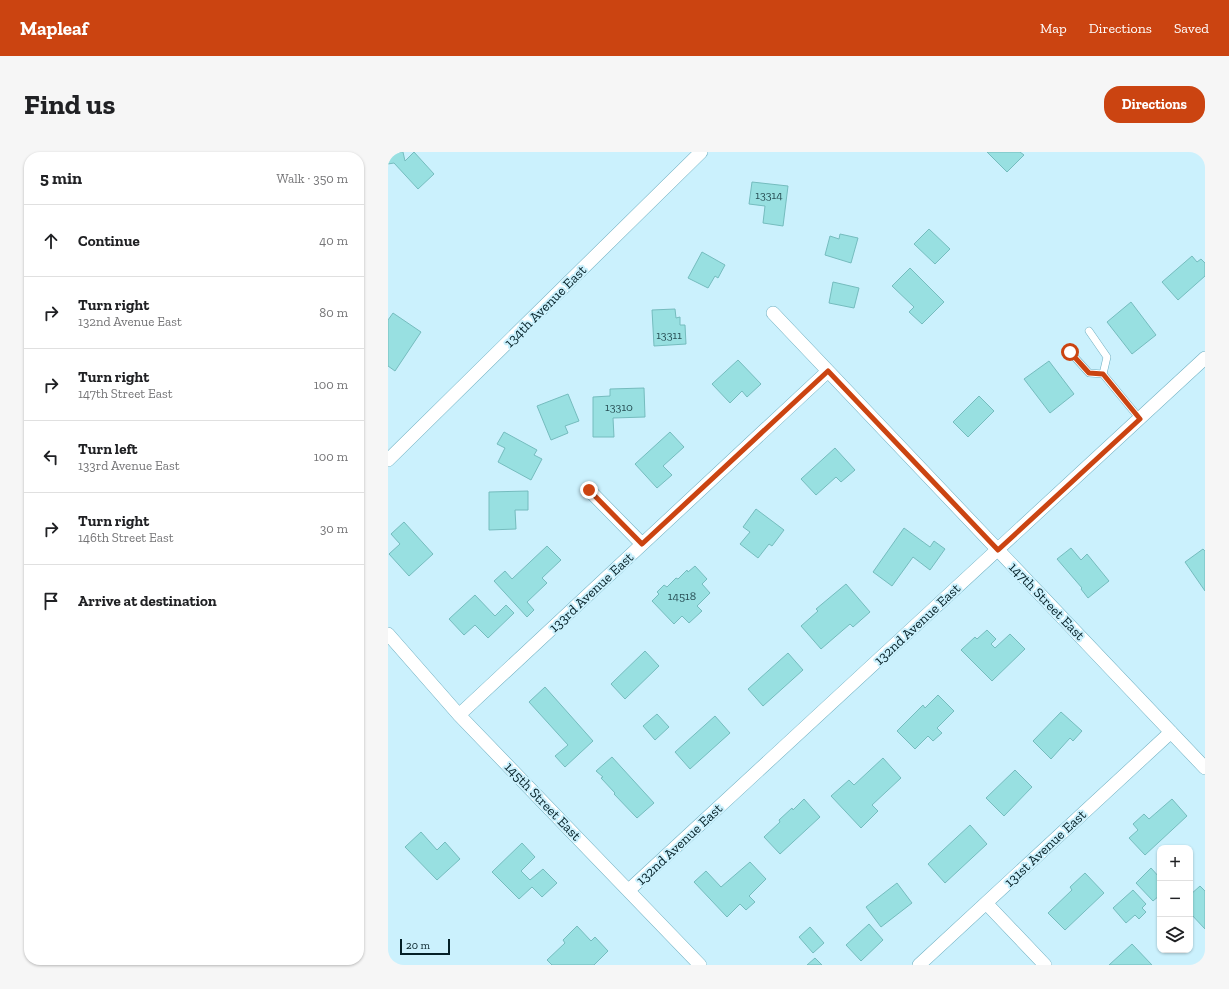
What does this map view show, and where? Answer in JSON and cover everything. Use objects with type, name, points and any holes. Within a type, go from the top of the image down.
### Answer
[{"type":"street","name":"134th Avenue East","points":[[388,460],[701,152]]},
{"type":"street","name":"147th Street East","points":[[773,314],[1205,768]]},
{"type":"street","name":"132nd Avenue East","points":[[629,890],[1205,358]]},
{"type":"street","name":"133rd Avenue East","points":[[459,715],[828,371]]},
{"type":"street","points":[[589,490],[642,544]]},
{"type":"street","name":"145th Street East","points":[[388,634],[459,715],[700,965]]},
{"type":"street","name":"131st Avenue East","points":[[919,965],[1171,732]]},
{"type":"street","points":[[986,903],[1045,965]]},
{"type":"lane","points":[[1089,331],[1107,357],[1103,374]]},
{"type":"lane","points":[[1070,352],[1089,373],[1103,374],[1140,419]]},
{"type":"building","points":[[388,152],[403,152],[405,161],[414,152],[434,174],[418,189],[394,163],[388,164]]},
{"type":"building","points":[[987,152],[1020,152],[1024,155],[1007,172]]},
{"type":"building","points":[[752,182],[788,186],[783,226],[763,223],[765,206],[749,204]]},
{"type":"building","points":[[929,229],[950,249],[935,264],[914,244]]},
{"type":"building","points":[[840,234],[858,238],[851,263],[825,255],[830,236],[839,239]]},
{"type":"building","points":[[702,252],[725,265],[718,278],[715,276],[708,288],[688,278]]},
{"type":"building","points":[[1192,256],[1197,262],[1201,259],[1205,263],[1205,276],[1178,300],[1162,282]]},
{"type":"building","points":[[910,268],[944,302],[922,324],[909,312],[914,307],[892,286]]},
{"type":"building","points":[[833,282],[859,288],[854,308],[829,303]]},
{"type":"building","points":[[1131,302],[1156,335],[1132,354],[1107,322]]},
{"type":"building","points":[[675,309],[676,318],[680,317],[680,325],[685,325],[686,344],[654,346],[652,310]]},
{"type":"building","points":[[393,313],[421,332],[395,371],[388,366],[388,320]]},
{"type":"building","points":[[738,360],[761,384],[747,397],[742,391],[730,403],[712,384]]},
{"type":"building","points":[[1049,361],[1074,394],[1050,413],[1024,379]]},
{"type":"building","points":[[644,388],[645,417],[613,418],[614,437],[593,437],[593,397],[610,396],[610,389]]},
{"type":"building","points":[[568,394],[579,421],[565,426],[568,433],[551,440],[537,406]]},
{"type":"building","points":[[979,396],[994,411],[968,437],[953,422]]},
{"type":"building","points":[[504,432],[537,450],[534,455],[542,459],[531,480],[498,462],[505,448],[497,444]]},
{"type":"building","points":[[670,432],[684,447],[663,466],[672,475],[657,488],[635,464]]},
{"type":"building","points":[[835,448],[855,470],[841,482],[836,477],[816,495],[801,479]]},
{"type":"building","points":[[528,491],[528,510],[515,510],[516,529],[489,530],[489,492]]},
{"type":"building","points":[[756,509],[784,530],[772,546],[769,544],[758,558],[740,544],[750,532],[743,527]]},
{"type":"building","points":[[404,522],[433,554],[409,576],[389,554],[400,544],[391,534]]},
{"type":"building","points":[[904,528],[930,547],[934,541],[945,549],[930,570],[913,557],[892,586],[873,572]]},
{"type":"building","points":[[547,546],[561,560],[542,578],[547,583],[527,602],[534,610],[527,617],[494,581],[505,571],[512,579]]},
{"type":"building","points":[[1071,548],[1081,560],[1087,554],[1109,581],[1088,598],[1081,589],[1082,588],[1057,559]]},
{"type":"building","points":[[1203,549],[1205,551],[1205,591],[1185,562]]},
{"type":"building","points":[[695,566],[707,579],[702,584],[710,593],[697,606],[702,611],[689,623],[682,616],[674,624],[652,601],[659,594],[657,592],[664,585],[667,587],[676,578],[678,579],[687,570],[688,572]]},
{"type":"building","points":[[846,584],[870,612],[853,627],[850,624],[821,649],[801,626],[818,611],[816,609]]},
{"type":"building","points":[[475,595],[495,616],[506,605],[514,613],[488,638],[475,625],[464,635],[449,619]]},
{"type":"building","points":[[987,630],[996,639],[991,644],[995,648],[1010,634],[1025,649],[992,681],[961,650],[975,637],[977,639]]},
{"type":"building","points":[[645,651],[659,666],[625,699],[611,684]]},
{"type":"building","points":[[788,653],[803,670],[763,706],[748,689]]},
{"type":"building","points":[[545,687],[593,741],[565,767],[555,756],[568,745],[529,702]]},
{"type":"building","points":[[938,695],[954,711],[937,728],[942,733],[933,741],[928,736],[915,749],[897,731],[923,705],[925,708]]},
{"type":"building","points":[[1061,712],[1082,731],[1073,741],[1070,738],[1051,759],[1033,741]]},
{"type":"building","points":[[657,714],[669,727],[655,740],[643,726]]},
{"type":"building","points":[[715,716],[730,733],[690,769],[675,752]]},
{"type":"building","points":[[612,757],[654,803],[637,818],[614,794],[615,793],[601,778],[603,777],[596,771]]},
{"type":"building","points":[[883,758],[901,778],[872,805],[878,811],[861,828],[831,796],[849,780],[854,785]]},
{"type":"building","points":[[1015,770],[1032,787],[1004,816],[986,798]]},
{"type":"building","points":[[804,799],[820,817],[780,854],[764,837],[780,822],[779,820],[792,808],[793,810]]},
{"type":"building","points":[[1172,799],[1187,816],[1145,855],[1129,838],[1138,830],[1133,824],[1144,814],[1149,819]]},
{"type":"building","points":[[970,825],[987,844],[945,883],[928,864]]},
{"type":"building","points":[[421,832],[437,850],[445,842],[460,859],[437,880],[405,847]]},
{"type":"building","points":[[522,843],[535,857],[521,871],[530,880],[543,869],[557,883],[542,897],[532,887],[519,899],[492,872]]},
{"type":"building","points":[[750,862],[766,879],[749,896],[755,902],[746,910],[740,904],[727,917],[694,882],[706,871],[721,887]]},
{"type":"building","points":[[1151,868],[1157,875],[1157,898],[1153,901],[1136,883]]},
{"type":"building","points":[[1085,873],[1104,893],[1065,930],[1048,913],[1072,890],[1070,887]]},
{"type":"building","points":[[897,883],[912,903],[881,927],[866,907]]},
{"type":"building","points":[[1200,886],[1205,891],[1205,929],[1193,916],[1193,892]]},
{"type":"building","points":[[1133,890],[1146,904],[1142,908],[1146,912],[1139,919],[1135,915],[1126,923],[1113,908]]},
{"type":"building","points":[[869,924],[883,940],[861,961],[846,945]]},
{"type":"building","points":[[577,926],[591,941],[595,937],[608,951],[594,965],[552,965],[547,960],[565,943],[563,940]]},
{"type":"building","points":[[810,927],[824,943],[813,953],[799,937]]},
{"type":"building","points":[[1132,944],[1152,965],[1109,965]]},
{"type":"building","points":[[815,958],[822,965],[807,965]]},
{"type":"route","points":[[589,490],[642,544],[828,371],[998,550],[1140,419],[1103,374],[1089,373],[1070,352]]}]
